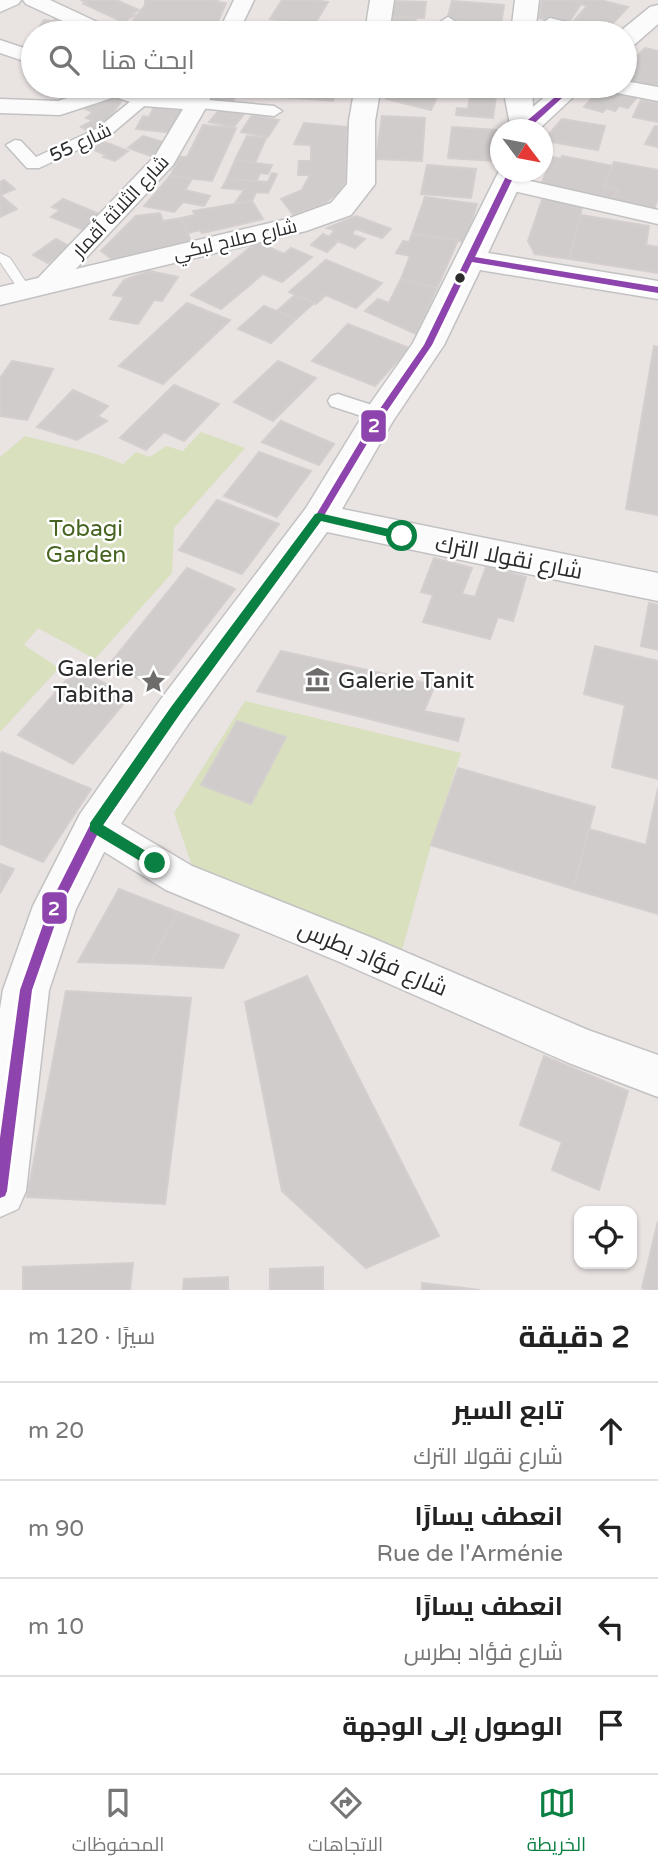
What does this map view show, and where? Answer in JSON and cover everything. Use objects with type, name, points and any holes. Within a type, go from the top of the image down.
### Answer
[{"type":"street","points":[[0,6],[10,0]]},
{"type":"street","points":[[33,0],[79,21]]},
{"type":"street","points":[[234,21],[244,0]]},
{"type":"street","points":[[379,21],[382,0]]},
{"type":"street","points":[[524,21],[527,0]]},
{"type":"street","points":[[637,31],[655,18]]},
{"type":"street","points":[[0,46],[21,54]]},
{"type":"street","points":[[637,90],[658,94]]},
{"type":"street","points":[[0,106],[60,108],[84,98]]},
{"type":"street","points":[[143,99],[158,98]]},
{"type":"street","name":"شارع الثلاثة أقمار","points":[[24,290],[165,160],[199,98]]},
{"type":"street","points":[[215,98],[274,111]]},
{"type":"street","name":"شارع صلاح لبكي","points":[[24,290],[296,225],[341,209],[351,201],[360,184],[362,121],[366,98]]},
{"type":"street","points":[[520,98],[524,119]]},
{"type":"street","points":[[525,98],[534,106],[550,104]]},
{"type":"street","points":[[534,119],[557,98]]},
{"type":"street","name":"شارع 55","points":[[15,145],[33,164],[97,138],[119,124],[143,99]]},
{"type":"street","points":[[0,1191],[26,990],[55,906],[94,827],[175,711],[319,517],[380,415],[428,345],[508,182]]},
{"type":"street","points":[[528,182],[658,217]]},
{"type":"street","points":[[470,259],[658,290]]},
{"type":"street","points":[[338,401],[380,415]]},
{"type":"street","name":"شارع نقولا الترك","points":[[319,517],[658,587]]},
{"type":"street","name":"شارع فؤاد بطرس","points":[[94,827],[180,878],[356,950],[584,1049],[658,1076]]},
{"type":"lane","points":[[0,257],[6,261],[24,290]]},
{"type":"green space","name":"Tobagi Garden","points":[[201,432],[245,448],[174,528],[172,573],[95,659],[38,628],[24,645],[59,668],[0,732],[0,457],[25,436],[96,454],[123,464],[136,452],[150,457],[166,446],[183,451]]},
{"type":"green space","points":[[245,701],[461,753],[431,845],[402,950],[192,866],[174,813]]},
{"type":"building","points":[[81,0],[116,0],[139,10],[131,14],[135,15],[121,21],[84,4],[87,3]]},
{"type":"building","points":[[145,0],[218,0],[217,2],[226,3],[218,21],[132,21],[145,5]]},
{"type":"building","points":[[282,0],[328,2],[316,21],[270,19]]},
{"type":"building","points":[[542,0],[578,0],[577,3],[581,4],[570,21],[539,18]]},
{"type":"building","points":[[580,0],[600,0],[628,7],[615,21],[574,21],[587,6],[577,3]]},
{"type":"building","points":[[394,1],[426,2],[424,18],[392,17]]},
{"type":"building","points":[[452,1],[504,5],[502,21],[447,20]]},
{"type":"building","points":[[57,16],[68,17],[65,21],[53,21]]},
{"type":"building","points":[[392,17],[416,18],[415,21],[391,21]]},
{"type":"building","points":[[645,48],[658,51],[658,83],[652,91],[637,88],[637,56]]},
{"type":"building","points":[[97,98],[122,100],[106,123],[92,133],[81,127],[93,120],[86,118],[93,112],[83,108]]},
{"type":"building","points":[[210,98],[234,98],[232,103],[209,100]]},
{"type":"building","points":[[295,98],[334,98],[333,101]]},
{"type":"building","points":[[386,98],[436,98],[431,110]]},
{"type":"building","points":[[469,98],[496,98],[493,118],[456,115],[457,108],[468,109]]},
{"type":"building","points":[[592,98],[636,98],[628,108],[619,106],[615,111],[606,108],[603,112],[584,107]]},
{"type":"building","points":[[641,100],[658,103],[658,122],[633,117]]},
{"type":"building","points":[[154,107],[185,110],[174,133],[136,129],[143,116],[149,117]]},
{"type":"building","points":[[220,109],[244,114],[234,127],[209,122]]},
{"type":"building","points":[[252,115],[279,120],[268,137],[241,132]]},
{"type":"building","points":[[382,116],[425,118],[422,161],[376,159]]},
{"type":"building","points":[[562,119],[605,126],[598,150],[553,142],[553,129]]},
{"type":"building","points":[[304,123],[347,127],[346,180],[340,190],[324,204],[293,214],[281,199],[302,190],[310,175],[298,175],[299,161],[311,161],[311,145],[294,144]]},
{"type":"building","points":[[203,125],[236,128],[212,181],[170,176],[180,157],[187,157]]},
{"type":"building","points":[[655,126],[658,126],[658,147],[645,144]]},
{"type":"building","points":[[452,127],[490,130],[490,161],[448,158]]},
{"type":"building","points":[[143,136],[163,142],[154,157],[128,148]]},
{"type":"building","points":[[247,136],[266,138],[255,163],[235,160]]},
{"type":"building","points":[[102,141],[128,151],[115,161],[103,157],[106,155],[92,149]]},
{"type":"building","points":[[562,156],[613,166],[604,187],[618,189],[612,202],[544,189],[546,184],[541,184],[542,182],[553,182],[553,157],[561,159]]},
{"type":"building","points":[[235,160],[272,165],[268,174],[260,173],[256,183],[227,179]]},
{"type":"building","points":[[614,162],[658,170],[658,197],[654,211],[612,202],[618,189],[604,187]]},
{"type":"building","points":[[427,165],[476,169],[471,198],[421,194]]},
{"type":"building","points":[[272,173],[277,174],[268,193],[256,192],[252,201],[236,202],[244,190],[222,188],[227,179],[268,182]]},
{"type":"building","points":[[170,176],[192,179],[185,190],[210,196],[204,206],[183,202],[174,212],[144,206]]},
{"type":"building","points":[[4,180],[15,189],[0,195],[0,182]]},
{"type":"building","points":[[0,195],[17,209],[0,217]]},
{"type":"building","points":[[425,197],[477,204],[465,242],[412,234]]},
{"type":"building","points":[[543,197],[583,204],[569,259],[535,254],[528,241]]},
{"type":"building","points":[[63,199],[102,215],[84,230],[51,217],[60,210],[52,207]]},
{"type":"building","points":[[252,201],[263,219],[202,233],[200,230],[188,233],[181,218],[195,215],[193,211]]},
{"type":"building","points":[[160,213],[163,221],[181,218],[191,241],[113,260],[101,251],[136,216]]},
{"type":"building","points":[[581,215],[649,226],[646,245],[658,247],[658,273],[569,259]]},
{"type":"building","points":[[356,216],[391,229],[382,238],[356,229],[351,234],[365,239],[355,248],[338,241],[327,252],[311,245],[323,234],[329,237],[335,230],[327,228]]},
{"type":"building","points":[[412,234],[458,240],[437,288],[401,279],[410,256],[396,253],[403,241],[409,242]]},
{"type":"building","points":[[56,239],[71,247],[48,263],[33,255]]},
{"type":"building","points":[[257,242],[284,254],[291,248],[312,257],[282,282],[263,274],[221,309],[191,295]]},
{"type":"building","points":[[326,260],[382,283],[356,308],[326,295],[316,304],[289,292]]},
{"type":"building","points":[[149,271],[178,277],[162,301],[154,300],[138,324],[110,319],[124,297],[113,295],[124,280]]},
{"type":"building","points":[[401,279],[437,288],[416,334],[365,311],[378,299],[389,303]]},
{"type":"building","points":[[295,295],[314,303],[296,319],[277,311]]},
{"type":"building","points":[[187,303],[230,320],[163,384],[119,366]]},
{"type":"building","points":[[264,306],[296,319],[271,343],[238,329]]},
{"type":"building","points":[[348,324],[409,348],[375,386],[312,361]]},
{"type":"building","points":[[654,346],[658,347],[658,515],[626,509]]},
{"type":"building","points":[[12,361],[53,369],[27,420],[0,416],[0,378]]},
{"type":"building","points":[[278,361],[316,378],[273,421],[234,402]]},
{"type":"building","points":[[174,385],[219,404],[184,441],[164,432],[146,450],[120,438]]},
{"type":"building","points":[[73,390],[108,406],[98,416],[107,421],[77,440],[37,427]]},
{"type":"building","points":[[281,421],[334,444],[319,465],[262,442]]},
{"type":"building","points":[[259,452],[311,471],[277,517],[224,496]]},
{"type":"building","points":[[217,500],[279,524],[242,574],[179,550]]},
{"type":"building","points":[[434,558],[472,568],[462,594],[475,597],[486,567],[526,577],[513,621],[498,617],[490,639],[423,622],[433,595],[421,592]]},
{"type":"building","points":[[187,568],[235,589],[158,688],[109,665]]},
{"type":"building","points":[[649,603],[658,605],[658,650],[641,646]]},
{"type":"building","points":[[595,646],[658,661],[658,779],[612,767],[625,705],[584,694]]},
{"type":"building","points":[[281,651],[435,685],[424,711],[464,719],[458,741],[257,691]]},
{"type":"building","points":[[76,669],[130,696],[73,764],[18,735]]},
{"type":"building","points":[[237,721],[286,737],[251,804],[201,785]]},
{"type":"building","points":[[2,752],[91,789],[43,862],[0,844]]},
{"type":"building","points":[[458,768],[595,807],[573,889],[431,845]]},
{"type":"building","points":[[658,788],[658,914],[573,889],[589,829],[646,845]]},
{"type":"building","points":[[0,864],[14,869],[0,893]]},
{"type":"building","points":[[119,889],[178,912],[150,964],[78,962]]},
{"type":"building","points":[[178,912],[239,935],[223,968],[150,964]]},
{"type":"building","points":[[307,976],[439,1236],[366,1268],[282,1191],[245,1002]]},
{"type":"building","points":[[66,991],[191,998],[165,1204],[27,1197]]},
{"type":"building","points":[[544,1056],[628,1091],[599,1190],[552,1170],[562,1142],[520,1125]]},
{"type":"building","points":[[658,1221],[658,1290],[647,1290],[642,1288]]},
{"type":"building","points":[[133,1263],[130,1290],[23,1290],[23,1267]]},
{"type":"building","points":[[323,1267],[323,1290],[270,1290],[270,1269]]},
{"type":"building","points":[[228,1277],[228,1290],[183,1290],[184,1279]]},
{"type":"building","points":[[422,1283],[480,1290],[422,1290]]},
{"type":"transit line","name":"2","points":[[534,119],[558,98]]},
{"type":"transit line","name":"2","points":[[0,1191],[26,990],[55,906],[95,827],[175,711],[319,517],[380,415],[428,345],[507,182]]},
{"type":"transit line","name":"2","points":[[470,259],[658,290]]},
{"type":"place","name":"Galerie Tanit","points":[[318,680]]},
{"type":"place","name":"Galerie Tabitha","points":[[154,681]]},
{"type":"route","points":[[155,863],[94,827],[175,711],[319,517],[402,536]]}]
